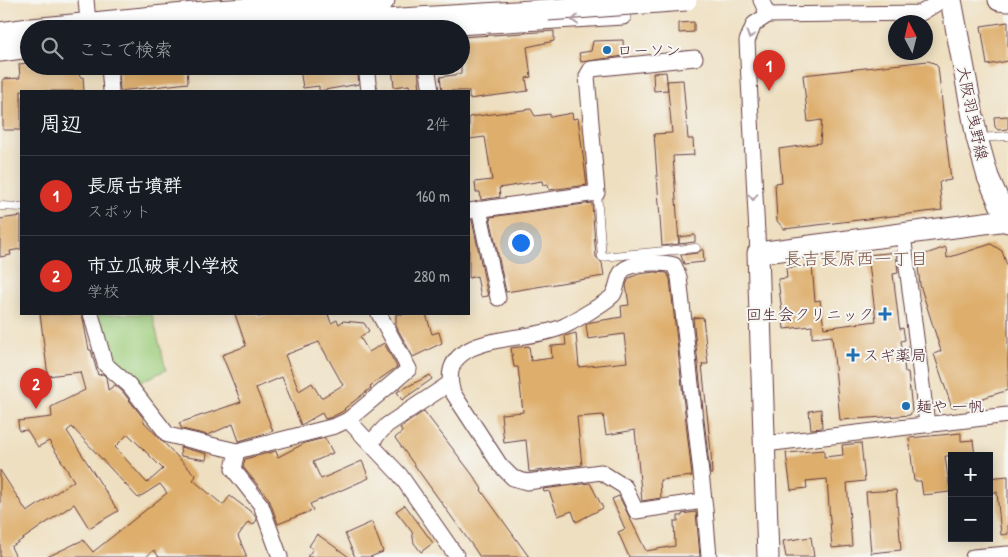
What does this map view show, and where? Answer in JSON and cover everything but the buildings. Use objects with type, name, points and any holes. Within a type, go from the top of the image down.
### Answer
[{"type":"main road","points":[[281,20],[384,0]]},
{"type":"main road","points":[[103,20],[215,5],[548,10],[686,0]]},
{"type":"main road","name":"大阪羽曳野線","points":[[951,0],[977,138],[988,177],[1008,221]]},
{"type":"main road","points":[[999,0],[1008,1]]},
{"type":"main road","points":[[0,33],[20,30]]},
{"type":"main road","points":[[0,51],[20,48]]},
{"type":"main road","points":[[768,557],[765,444],[757,295],[758,254],[1008,221]]},
{"type":"street","points":[[86,0],[88,20]]},
{"type":"street","points":[[470,26],[623,17],[622,0]]},
{"type":"street","points":[[761,0],[768,15]]},
{"type":"street","points":[[758,254],[754,223],[747,41],[754,24],[768,15],[921,13],[942,0]]},
{"type":"street","points":[[341,8],[354,20]]},
{"type":"street","points":[[498,298],[474,210],[597,193],[587,76],[591,68],[695,58]]},
{"type":"street","points":[[110,75],[111,90]]},
{"type":"street","points":[[367,75],[369,90]]},
{"type":"street","points":[[428,75],[431,90]]},
{"type":"street","points":[[903,235],[927,424]]},
{"type":"street","points":[[703,501],[636,511],[625,487],[601,472],[527,482],[513,478],[500,465],[453,394],[450,383],[452,365],[460,355],[492,341],[561,328],[613,296],[621,271],[629,266],[663,263],[674,265],[679,276],[703,501],[706,509],[708,557]]},
{"type":"street","points":[[91,315],[105,364],[129,385],[168,434],[237,451],[335,426],[348,420],[409,369],[380,315]]},
{"type":"street","points":[[370,443],[387,425],[450,383]]},
{"type":"street","points":[[765,444],[1008,414]]},
{"type":"street","points":[[348,420],[400,475],[457,557]]},
{"type":"street","points":[[237,451],[233,469],[261,505],[280,557]]},
{"type":"street","points":[[973,557],[1008,554]]},
{"type":"lane","points":[[977,138],[1008,136]]},
{"type":"lane","points":[[597,193],[602,257],[696,248]]},
{"type":"lane","points":[[0,206],[20,207]]},
{"type":"green space","points":[[97,315],[152,315],[166,370],[135,384],[108,361]]},
{"type":"place","name":"ローソン","points":[[607,50]]},
{"type":"place","name":"長原古墳群","points":[[769,91]]},
{"type":"place","name":"回生会クリニック","points":[[885,314]]},
{"type":"place","name":"スギ薬局","points":[[853,355]]},
{"type":"place","name":"麺や 一帆","points":[[906,406]]},
{"type":"place","name":"市立瓜破東小学校","points":[[36,409]]},
{"type":"district","name":"長吉長原西一丁目","points":[[856,258]]}]
